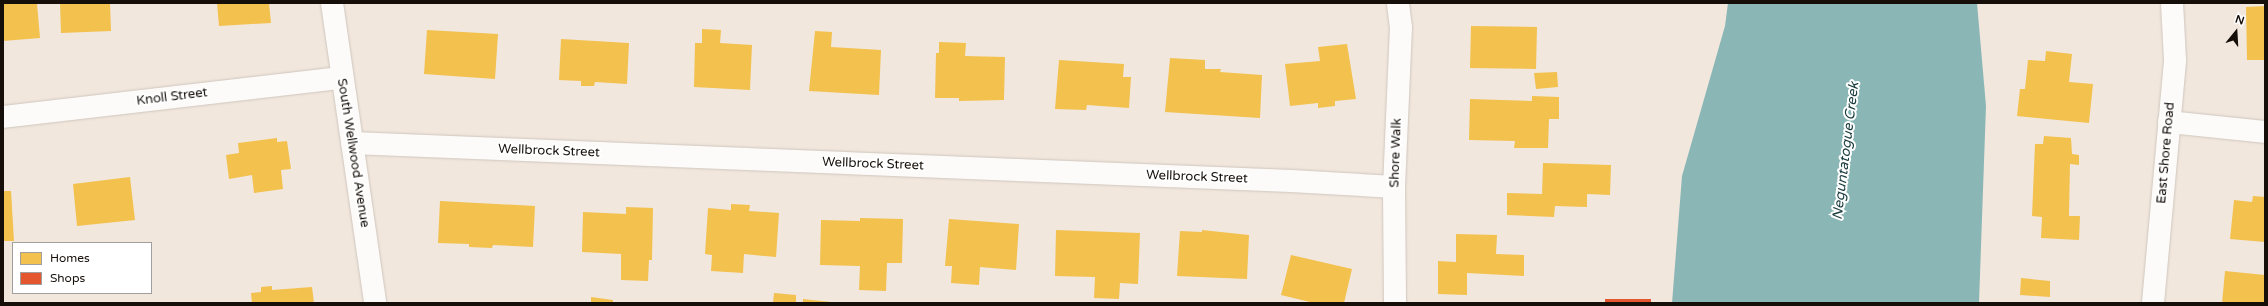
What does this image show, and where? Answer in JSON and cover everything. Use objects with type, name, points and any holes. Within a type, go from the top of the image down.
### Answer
[{"type":"street","name":"South Wellwood Avenue","points":[[332,3],[341,78],[375,303]]},
{"type":"street","name":"Shore Walk","points":[[1395,303],[1394,187],[1401,28],[1398,3]]},
{"type":"street","name":"East Shore Road","points":[[2152,303],[2175,60],[2172,3]]},
{"type":"street","name":"Knoll Street","points":[[3,116],[341,78]]},
{"type":"street","points":[[2169,122],[2265,132]]},
{"type":"street","name":"Wellbrock Street","points":[[352,143],[1291,181],[1394,187]]},
{"type":"water","name":"Neguntatogue Creek","points":[[1728,3],[1977,3],[1986,106],[1979,303],[1672,303],[1682,176],[1725,26]]},
{"type":"building: Homes","points":[[3,3],[37,3],[40,38],[3,41]]},
{"type":"building: Homes","points":[[60,3],[110,3],[111,31],[61,33]]},
{"type":"building: Homes","points":[[217,3],[269,3],[271,23],[219,26]]},
{"type":"building: Homes","points":[[2265,6],[2265,60],[2247,60],[2246,7]]},
{"type":"building: Homes","points":[[1471,26],[1537,27],[1536,69],[1470,68]]},
{"type":"building: Homes","points":[[702,29],[721,30],[720,43],[752,45],[750,90],[694,87],[695,43],[702,43]]},
{"type":"building: Homes","points":[[427,30],[498,34],[495,79],[424,74]]},
{"type":"building: Homes","points":[[815,31],[832,32],[831,47],[881,50],[879,95],[809,91]]},
{"type":"building: Homes","points":[[561,39],[629,43],[627,84],[595,82],[594,86],[581,86],[581,81],[559,80]]},
{"type":"building: Homes","points":[[939,42],[966,43],[965,56],[1005,57],[1004,100],[959,101],[959,98],[935,98],[936,53],[939,53]]},
{"type":"building: Homes","points":[[1347,44],[1356,99],[1335,101],[1335,106],[1318,108],[1318,103],[1290,106],[1285,64],[1320,61],[1318,47]]},
{"type":"building: Homes","points":[[2046,51],[2072,54],[2069,82],[2093,84],[2089,123],[2017,116],[2020,89],[2025,89],[2028,60],[2045,61]]},
{"type":"building: Homes","points":[[1170,58],[1205,60],[1205,69],[1221,69],[1220,72],[1262,75],[1260,118],[1165,112]]},
{"type":"building: Homes","points":[[1059,60],[1124,64],[1123,77],[1131,77],[1129,108],[1087,105],[1086,110],[1055,109]]},
{"type":"building: Homes","points":[[1557,72],[1558,87],[1536,89],[1534,73]]},
{"type":"building: Homes","points":[[1532,96],[1559,97],[1559,119],[1549,119],[1548,148],[1514,148],[1515,141],[1469,140],[1470,99],[1532,101]]},
{"type":"building: Homes","points":[[2044,136],[2071,138],[2072,154],[2079,155],[2079,165],[2070,164],[2069,216],[2080,216],[2079,240],[2041,238],[2042,217],[2032,216],[2035,144],[2043,144]]},
{"type":"building: Homes","points":[[277,138],[277,142],[287,141],[291,169],[281,170],[283,189],[254,193],[252,175],[229,179],[226,155],[239,153],[238,143]]},
{"type":"building: Homes","points":[[1543,163],[1611,165],[1610,195],[1587,194],[1587,207],[1555,206],[1554,217],[1507,215],[1507,193],[1542,194]]},
{"type":"building: Homes","points":[[130,177],[135,220],[77,226],[73,184]]},
{"type":"building: Homes","points":[[3,191],[11,191],[14,241],[3,241]]},
{"type":"building: Homes","points":[[2253,196],[2265,197],[2265,242],[2230,239],[2234,200],[2252,202]]},
{"type":"building: Homes","points":[[440,201],[535,206],[533,247],[493,245],[492,248],[469,247],[469,244],[438,243]]},
{"type":"building: Homes","points":[[731,204],[750,205],[749,211],[779,213],[776,257],[744,254],[743,273],[711,271],[712,255],[705,254],[708,208],[731,210]]},
{"type":"building: Homes","points":[[626,207],[653,208],[652,260],[649,260],[648,281],[621,280],[621,254],[582,252],[583,212],[626,214]]},
{"type":"building: Homes","points":[[860,218],[903,219],[902,263],[887,263],[886,291],[859,290],[860,266],[820,265],[821,220],[860,221]]},
{"type":"building: Homes","points":[[949,219],[1019,224],[1016,270],[980,267],[979,285],[951,283],[952,266],[945,266]]},
{"type":"building: Homes","points":[[1056,230],[1140,233],[1138,284],[1120,283],[1119,299],[1094,298],[1095,277],[1055,276]]},
{"type":"building: Homes","points":[[1202,230],[1249,235],[1247,279],[1177,276],[1180,231],[1202,232]]},
{"type":"building: Homes","points":[[1456,234],[1497,235],[1496,254],[1524,255],[1524,276],[1467,273],[1467,295],[1438,294],[1438,261],[1456,262]]},
{"type":"building: Homes","points":[[1291,255],[1352,269],[1344,303],[1314,303],[1281,295]]},
{"type":"building: Homes","points":[[2225,271],[2265,275],[2265,303],[2222,303]]},
{"type":"building: Homes","points":[[2021,278],[2050,281],[2050,297],[2020,295]]},
{"type":"building: Homes","points":[[272,286],[272,290],[312,287],[314,303],[252,303],[251,293],[261,292],[261,287]]},
{"type":"building: Homes","points":[[774,293],[796,295],[796,303],[773,303]]},
{"type":"building: Homes","points":[[591,297],[613,300],[613,303],[591,303]]},
{"type":"building: Homes","points":[[803,299],[831,302],[831,303],[803,303]]},
{"type":"building: Shops","points":[[1605,299],[1651,299],[1651,303],[1605,303]]}]
